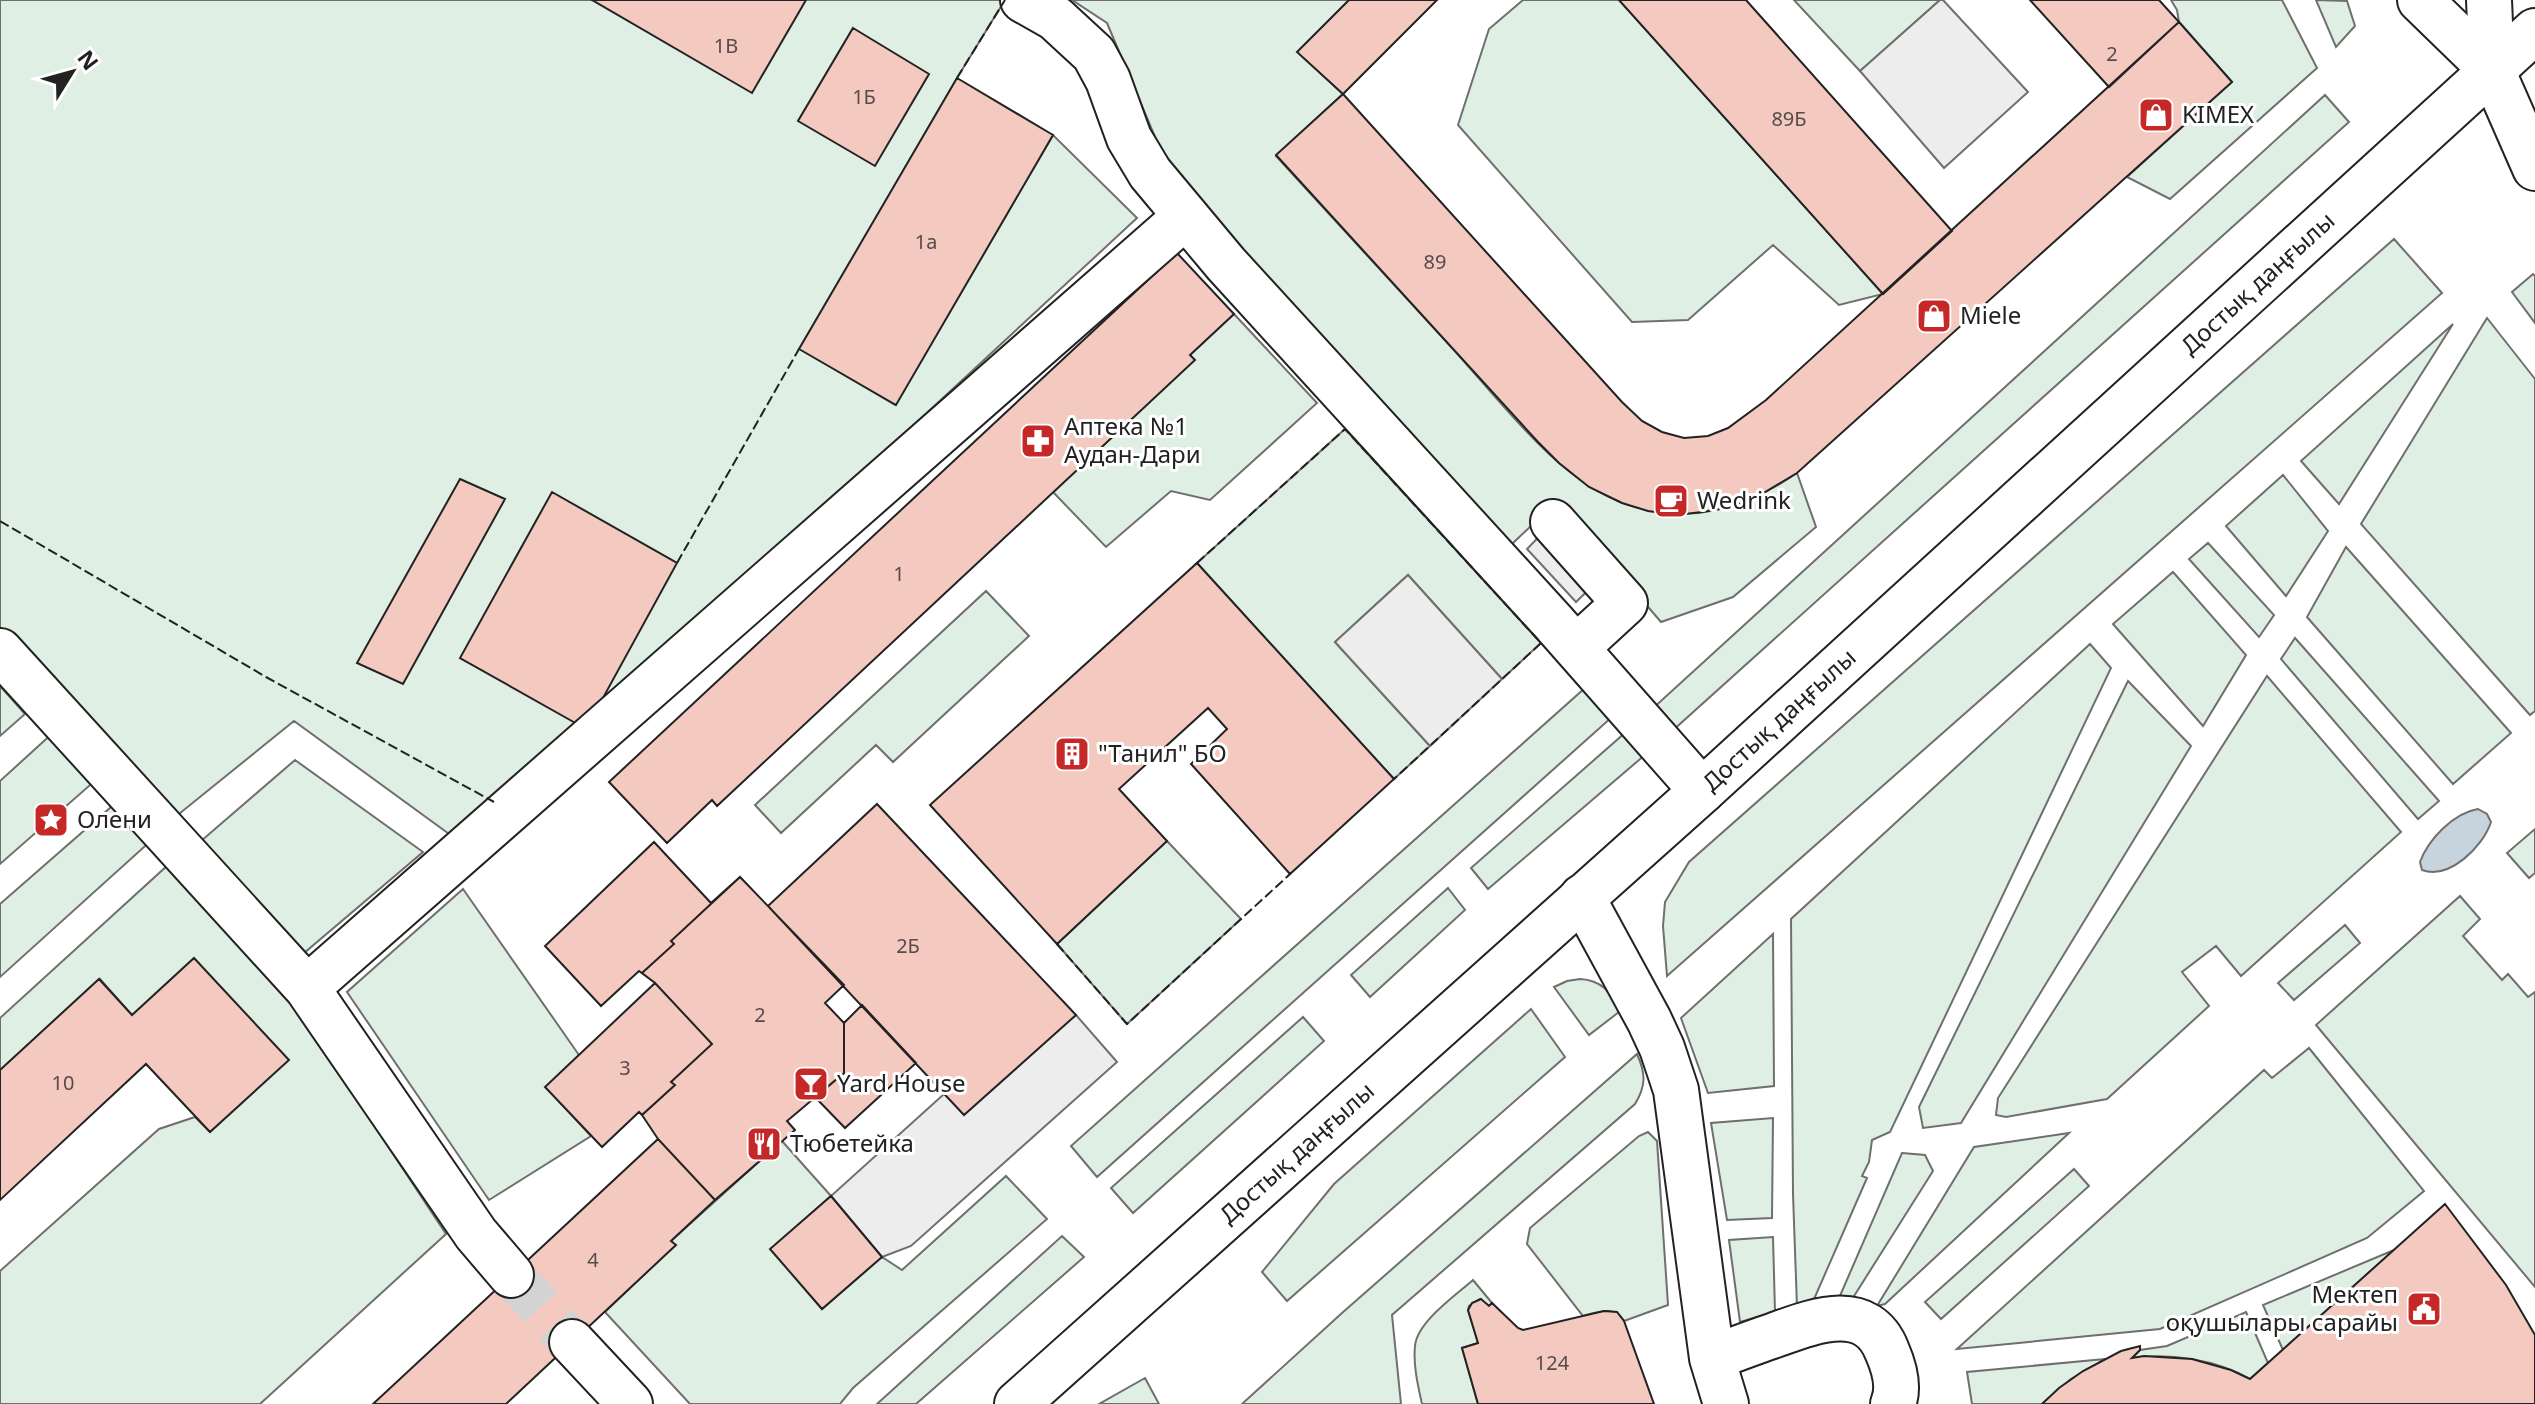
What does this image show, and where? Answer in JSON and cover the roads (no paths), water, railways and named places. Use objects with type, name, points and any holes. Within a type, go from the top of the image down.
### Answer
[{"type":"main road","points":[[1023,0],[1055,18],[1094,54],[1108,80],[1129,138],[1150,173],[1350,401],[1702,791]]},
{"type":"main road","points":[[2420,0],[2492,70]]},
{"type":"main road","points":[[2489,0],[2492,70],[2535,168]]},
{"type":"main road","name":"Достық даңғылы","points":[[1017,1404],[1702,791],[2535,31]]},
{"type":"main road","points":[[307,988],[1186,216]]},
{"type":"main road","points":[[1553,522],[1625,603],[1576,648]]},
{"type":"main road","points":[[0,651],[307,988],[476,1234],[511,1275]]},
{"type":"main road","points":[[1582,897],[1649,1020],[1676,1090],[1712,1358],[1726,1404]]},
{"type":"main road","points":[[1712,1358],[1808,1323],[1837,1318],[1855,1320],[1871,1327],[1883,1340],[1893,1363],[1893,1404]]},
{"type":"main road","points":[[572,1342],[630,1404]]},
{"type":"tunnel","points":[[511,1275],[572,1342]]},
{"type":"place","name":"KIMEX","points":[[2156,115]]},
{"type":"place","name":"Miele","points":[[1934,316]]},
{"type":"place","name":"Аптека №1 Аудан-Дари","points":[[1038,441]]},
{"type":"place","name":"Wedrink","points":[[1671,501]]},
{"type":"place","name":"\"Танил\" БО","points":[[1072,754]]},
{"type":"place","name":"Олени","points":[[51,820]]},
{"type":"place","name":"Yard House","points":[[811,1084]]},
{"type":"place","name":"Тюбетейка","points":[[764,1144]]},
{"type":"place","name":"Мектеп оқушылары сарайы","points":[[2424,1309]]}]
